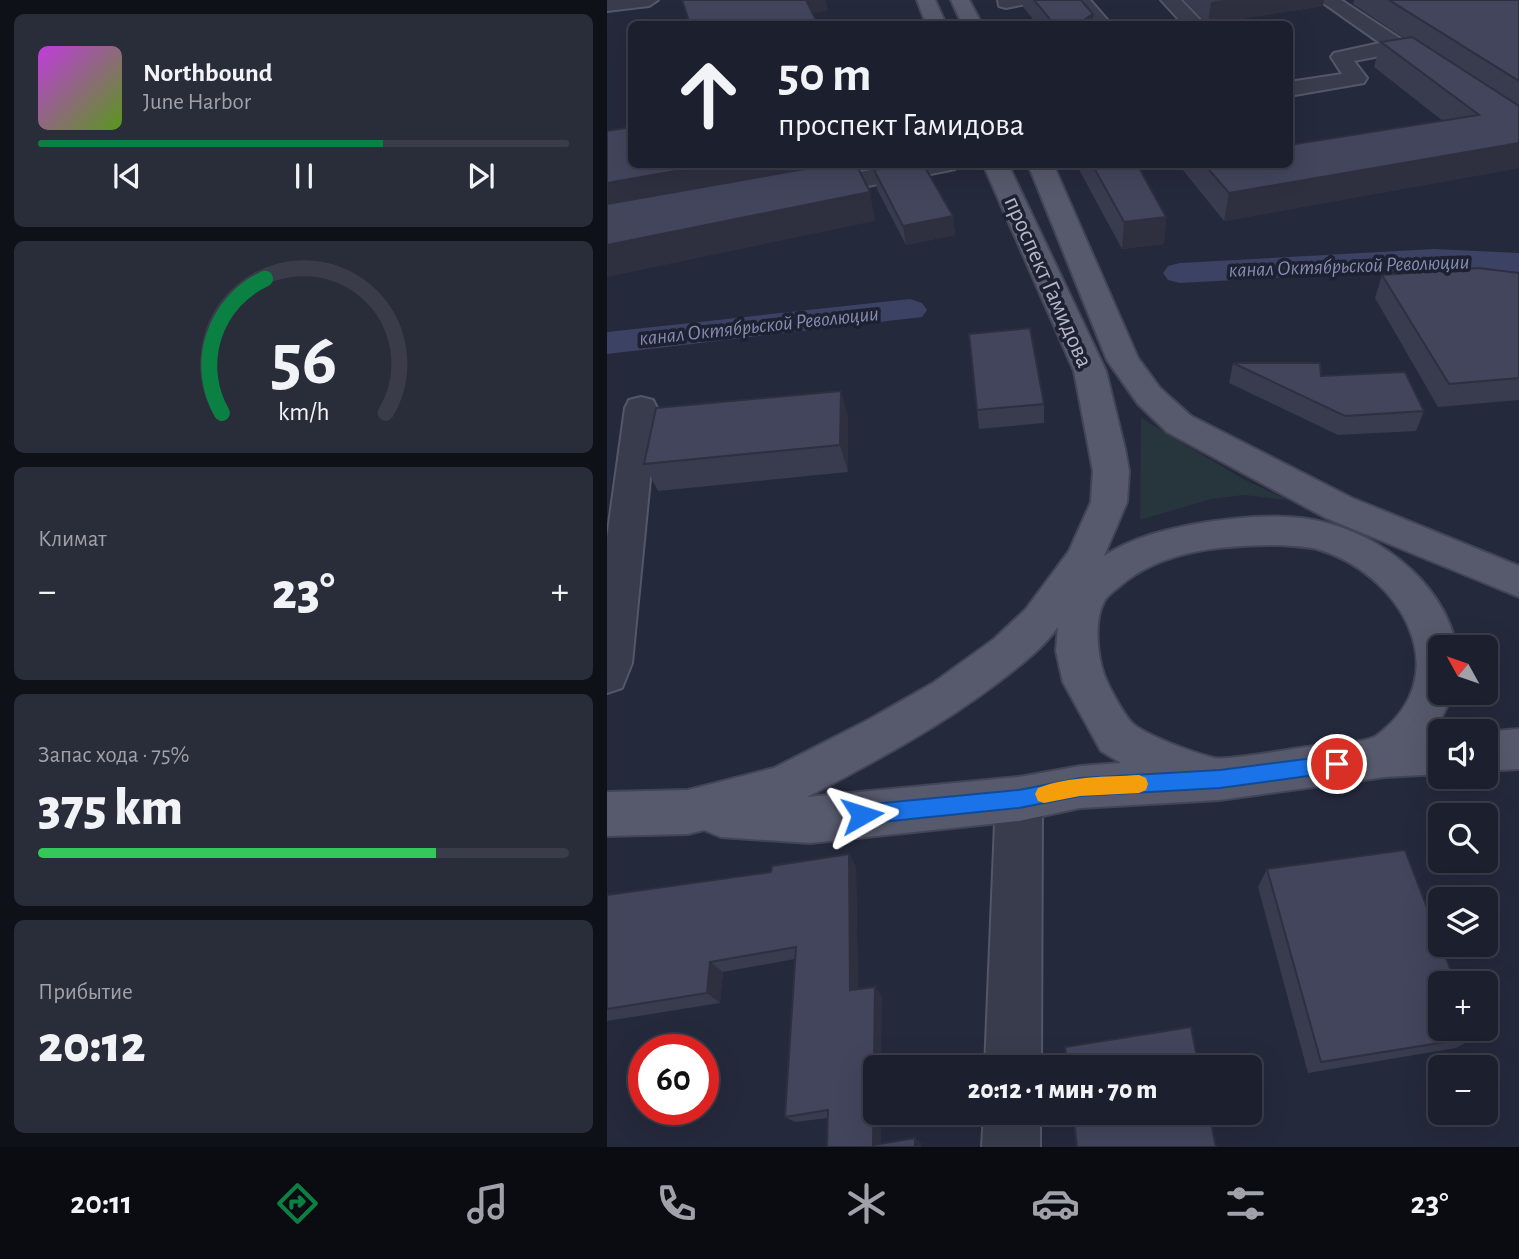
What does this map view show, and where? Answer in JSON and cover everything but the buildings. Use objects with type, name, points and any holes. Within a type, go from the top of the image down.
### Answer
[{"type":"main road","points":[[926,0],[936,21]]},
{"type":"main road","points":[[960,0],[970,21]]},
{"type":"main road","name":"проспект Гамидова","points":[[997,168],[1086,361],[1111,471],[1112,502],[1081,580]]},
{"type":"main road","name":"проспект Гамидова","points":[[1042,168],[1112,338],[1135,378],[1149,396],[1179,424],[1286,482],[1330,522]]},
{"type":"main road","points":[[1330,522],[1366,540],[1429,545]]},
{"type":"main road","points":[[1330,522],[1354,550],[1407,589]]},
{"type":"main road","points":[[607,822],[737,815],[796,803],[884,734],[948,696],[1009,652],[1081,580],[1103,576],[1142,553],[1210,535],[1270,531],[1330,522],[1429,545],[1519,582]]},
{"type":"main road","points":[[1366,540],[1428,618],[1438,652],[1436,683],[1417,725],[1385,757]]},
{"type":"main road","points":[[1081,580],[1077,651],[1084,682],[1117,737],[1152,758],[1220,779]]},
{"type":"main road","points":[[1498,750],[1519,749]]},
{"type":"main road","points":[[607,814],[796,803],[1019,799],[1080,787],[1220,779],[1385,757],[1428,755]]},
{"type":"street","points":[[607,5],[649,0]]},
{"type":"street","points":[[1079,0],[1099,21]]},
{"type":"street","points":[[1170,0],[1191,21]]},
{"type":"street","points":[[1328,0],[1519,126]]},
{"type":"street","points":[[1293,88],[1356,78],[1341,57],[1400,46]]},
{"type":"street","points":[[784,194],[925,168]]},
{"type":"street","points":[[607,675],[611,663],[641,408]]},
{"type":"street","points":[[1013,1055],[1019,799]]},
{"type":"street","points":[[1011,1147],[1012,1125]]},
{"type":"shaded area","points":[[1141,418],[1243,479],[1288,500],[1244,495],[1211,499],[1140,520]]},
{"type":"waterway","name":"канал Октябрьской Революции","points":[[1180,273],[1434,259],[1519,263]]},
{"type":"waterway","name":"канал Октябрьской Революции","points":[[607,343],[910,310]]},
{"type":"slow traffic","points":[[1044,794],[1080,787],[1139,784]]},
{"type":"route","points":[[862,815],[1019,799],[1080,787],[1220,779],[1337,764]]}]
